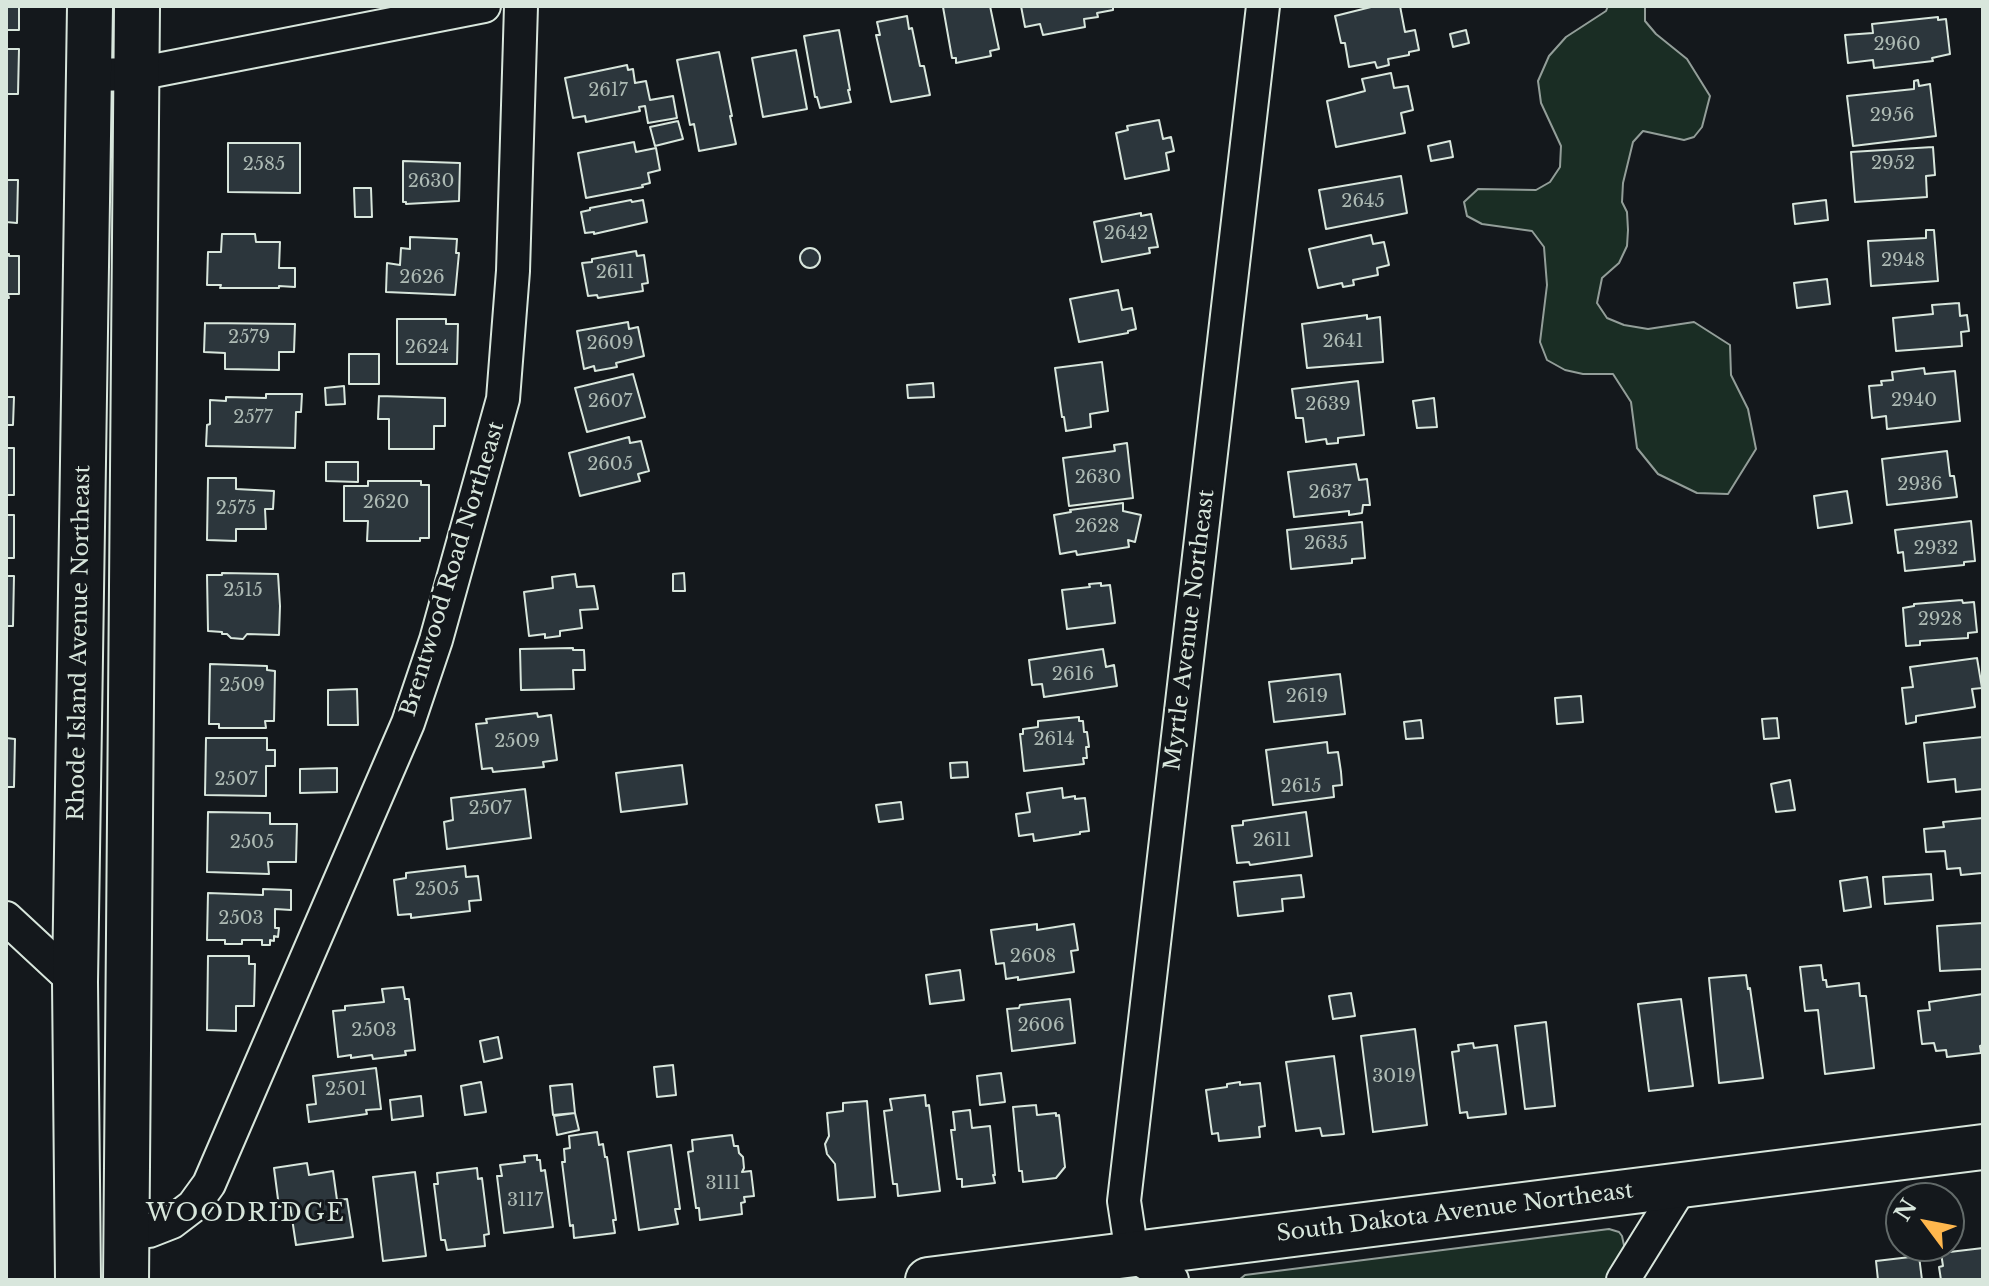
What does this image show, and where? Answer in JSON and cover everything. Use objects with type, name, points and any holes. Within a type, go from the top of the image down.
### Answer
[{"type":"main road","name":"Rhode Island Avenue Northeast","points":[[78,1280],[75,982],[90,6]]},
{"type":"main road","points":[[126,1280],[137,6]]},
{"type":"main road","name":"South Dakota Avenue Northeast","points":[[928,1280],[1983,1147]]},
{"type":"street","points":[[89,75],[137,74],[484,6]]},
{"type":"street","name":"Brentwood Road Northeast","points":[[127,1234],[149,1231],[172,1222],[193,1206],[209,1184],[408,723],[436,640],[503,399],[513,271],[521,6]]},
{"type":"street","name":"Myrtle Avenue Northeast","points":[[1132,1254],[1124,1201],[1263,6]]},
{"type":"street","points":[[6,918],[75,982]]},
{"type":"street","points":[[1623,1280],[1682,1185]]},
{"type":"street","points":[[1132,1254],[1172,1280]]},
{"type":"green space","points":[[1608,6],[1645,6],[1645,21],[1687,59],[1710,96],[1702,127],[1694,137],[1684,140],[1643,131],[1633,142],[1623,183],[1627,246],[1619,263],[1602,278],[1597,303],[1607,318],[1624,325],[1648,329],[1694,322],[1730,345],[1731,375],[1748,409],[1756,449],[1728,494],[1697,493],[1658,474],[1637,448],[1631,402],[1613,374],[1583,374],[1565,370],[1547,360],[1540,342],[1547,285],[1544,247],[1532,231],[1482,224],[1467,216],[1464,202],[1478,189],[1536,190],[1550,182],[1560,167],[1561,146],[1541,103],[1538,81],[1549,56],[1566,37],[1606,11]]},
{"type":"green space","points":[[1609,1229],[1619,1232],[1625,1250],[1607,1280],[1239,1280],[1245,1275]]},
{"type":"building","points":[[6,6],[19,6],[19,30],[6,30]]},
{"type":"building","points":[[944,6],[990,6],[999,49],[990,51],[991,56],[956,63],[956,58],[952,58]]},
{"type":"building","points":[[1021,6],[1113,6],[1113,10],[1084,19],[1085,27],[1043,35],[1040,24],[1025,27]]},
{"type":"building","points":[[1375,6],[1400,6],[1405,32],[1415,30],[1419,50],[1388,59],[1389,65],[1377,68],[1375,62],[1349,67],[1345,43],[1341,43],[1335,16]]},
{"type":"building","points":[[907,16],[930,95],[891,102],[876,35],[880,35],[877,22]]},
{"type":"building","points":[[1938,17],[1938,20],[1946,19],[1950,54],[1932,58],[1933,61],[1874,68],[1873,60],[1848,63],[1845,35],[1873,33],[1872,24]]},
{"type":"building","points":[[839,30],[851,102],[820,108],[815,97],[804,36]]},
{"type":"building","points":[[1466,30],[1469,43],[1453,47],[1450,34]]},
{"type":"building","points":[[6,49],[19,49],[18,94],[6,94]]},
{"type":"building","points":[[796,50],[807,109],[763,117],[752,58]]},
{"type":"building","points":[[719,52],[736,144],[699,151],[694,124],[690,125],[677,60]]},
{"type":"building","points":[[627,65],[628,70],[633,69],[635,83],[646,81],[650,100],[673,96],[677,118],[648,123],[645,106],[639,107],[640,111],[586,122],[585,116],[573,118],[565,78]]},
{"type":"building","points":[[1391,73],[1394,88],[1408,86],[1413,110],[1401,113],[1405,133],[1336,147],[1327,101],[1365,91],[1362,79]]},
{"type":"building","points":[[1918,80],[1919,86],[1930,84],[1936,136],[1853,146],[1847,96],[1914,89],[1914,81]]},
{"type":"building","points":[[1159,120],[1163,139],[1171,137],[1174,151],[1166,153],[1169,170],[1125,179],[1116,133],[1128,130],[1127,126]]},
{"type":"building","points":[[678,121],[683,139],[655,146],[650,127]]},
{"type":"building","points":[[1450,141],[1453,157],[1431,161],[1428,146]]},
{"type":"building","points":[[634,142],[636,152],[656,148],[660,170],[648,173],[650,183],[586,198],[578,153]]},
{"type":"building","points":[[228,143],[300,143],[300,193],[228,192]]},
{"type":"building","points":[[1933,147],[1935,175],[1926,176],[1927,197],[1855,202],[1851,152]]},
{"type":"building","points":[[403,161],[460,163],[459,201],[403,202]]},
{"type":"building","points":[[1401,176],[1407,213],[1326,229],[1319,190]]},
{"type":"building","points":[[6,180],[18,180],[17,223],[6,222]]},
{"type":"building","points":[[354,188],[371,188],[372,217],[355,217]]},
{"type":"building","points":[[643,200],[647,222],[594,234],[585,233],[581,212]]},
{"type":"building","points":[[1826,200],[1828,220],[1795,224],[1793,204]]},
{"type":"building","points":[[1141,213],[1141,216],[1151,214],[1158,247],[1149,248],[1150,253],[1102,262],[1094,222]]},
{"type":"building","points":[[1926,230],[1934,230],[1938,281],[1871,286],[1868,241],[1926,238]]},
{"type":"building","points":[[222,234],[255,234],[256,242],[280,242],[279,268],[295,268],[295,287],[220,288],[221,285],[207,285],[208,252],[221,252]]},
{"type":"building","points":[[1371,235],[1373,244],[1384,242],[1389,265],[1377,268],[1378,275],[1353,280],[1354,285],[1343,287],[1342,283],[1318,288],[1309,249]]},
{"type":"building","points":[[410,237],[457,239],[456,253],[459,253],[455,295],[386,292],[387,263],[400,265],[401,248],[410,249]]},
{"type":"building","points":[[806,248],[814,248],[820,258],[814,268],[806,268],[800,262],[800,254]]},
{"type":"building","points":[[636,251],[637,256],[644,255],[648,283],[642,284],[643,291],[598,298],[597,295],[588,296],[582,263]]},
{"type":"building","points":[[6,254],[19,256],[19,294],[8,294],[9,298],[6,298]]},
{"type":"building","points":[[1827,279],[1830,304],[1797,308],[1794,283]]},
{"type":"building","points":[[1118,290],[1122,310],[1132,308],[1136,329],[1079,342],[1070,299]]},
{"type":"building","points":[[1959,303],[1960,316],[1967,315],[1969,331],[1961,332],[1962,346],[1896,351],[1893,318],[1933,314],[1932,305]]},
{"type":"building","points":[[1367,315],[1367,319],[1380,317],[1383,362],[1307,368],[1302,324]]},
{"type":"building","points":[[397,319],[446,319],[446,324],[458,324],[457,364],[397,364]]},
{"type":"building","points":[[628,322],[629,329],[638,327],[644,356],[616,363],[617,367],[595,371],[594,366],[584,369],[577,331]]},
{"type":"building","points":[[205,323],[295,324],[294,352],[279,352],[279,370],[225,369],[225,353],[204,352]]},
{"type":"building","points":[[349,354],[379,354],[379,384],[349,384]]},
{"type":"building","points":[[1102,362],[1108,411],[1090,414],[1091,427],[1066,431],[1055,368]]},
{"type":"building","points":[[1924,368],[1925,374],[1955,371],[1960,421],[1887,429],[1886,416],[1872,418],[1869,386],[1893,380],[1892,372]]},
{"type":"building","points":[[633,374],[645,417],[587,432],[575,388]]},
{"type":"building","points":[[1358,381],[1364,435],[1338,438],[1338,443],[1327,444],[1326,439],[1306,442],[1303,418],[1296,418],[1292,389]]},
{"type":"building","points":[[933,383],[934,397],[908,398],[907,385]]},
{"type":"building","points":[[344,386],[345,404],[326,405],[325,388]]},
{"type":"building","points":[[266,394],[302,394],[301,412],[296,412],[295,448],[206,446],[210,400],[226,401],[226,397],[266,398]]},
{"type":"building","points":[[379,396],[445,398],[445,426],[434,426],[434,449],[389,449],[389,419],[378,419]]},
{"type":"building","points":[[6,397],[14,397],[13,425],[6,425]]},
{"type":"building","points":[[1434,398],[1437,427],[1417,428],[1413,401]]},
{"type":"building","points":[[629,437],[630,443],[641,441],[649,471],[638,474],[640,481],[580,496],[569,453]]},
{"type":"building","points":[[1127,443],[1133,498],[1069,506],[1063,458],[1115,451],[1114,445]]},
{"type":"building","points":[[6,448],[14,448],[14,495],[6,495]]},
{"type":"building","points":[[1947,451],[1957,497],[1887,505],[1882,459]]},
{"type":"building","points":[[326,462],[358,462],[358,482],[326,481]]},
{"type":"building","points":[[1356,464],[1359,480],[1367,479],[1370,505],[1363,505],[1362,513],[1349,515],[1349,511],[1294,517],[1288,472]]},
{"type":"building","points":[[208,478],[236,478],[236,489],[274,491],[273,509],[265,509],[266,529],[236,529],[236,541],[207,540]]},
{"type":"building","points":[[368,481],[421,481],[421,485],[429,485],[429,538],[420,538],[420,541],[367,541],[368,521],[344,521],[344,486],[368,486]]},
{"type":"building","points":[[1847,491],[1852,523],[1818,528],[1814,496]]},
{"type":"building","points":[[1123,503],[1123,511],[1141,515],[1135,542],[1128,540],[1129,547],[1077,555],[1076,551],[1060,554],[1054,515]]},
{"type":"building","points":[[6,515],[14,515],[14,558],[6,558]]},
{"type":"building","points":[[1971,521],[1975,561],[1964,562],[1964,565],[1905,571],[1903,552],[1898,553],[1895,530]]},
{"type":"building","points":[[1362,522],[1365,558],[1352,559],[1352,563],[1291,569],[1287,530]]},
{"type":"building","points":[[684,573],[685,591],[673,591],[673,574]]},
{"type":"building","points":[[278,574],[279,635],[247,634],[243,639],[208,631],[207,575]]},
{"type":"building","points":[[575,574],[577,587],[594,586],[598,609],[580,610],[582,628],[560,631],[560,636],[529,636],[524,592],[553,588],[552,577]]},
{"type":"building","points":[[6,576],[14,576],[13,626],[6,626]]},
{"type":"building","points":[[1101,583],[1101,586],[1110,585],[1115,623],[1067,629],[1062,590]]},
{"type":"building","points":[[1962,600],[1963,603],[1974,602],[1977,632],[1968,633],[1968,638],[1920,641],[1920,645],[1906,646],[1903,608],[1914,604]]},
{"type":"building","points":[[520,649],[584,650],[585,670],[573,670],[574,689],[521,690]]},
{"type":"building","points":[[1103,649],[1106,667],[1114,665],[1117,686],[1044,697],[1042,684],[1032,685],[1029,660]]},
{"type":"building","points":[[1977,658],[1982,688],[1972,689],[1975,707],[1916,716],[1916,722],[1906,724],[1902,688],[1913,687],[1910,667]]},
{"type":"building","points":[[210,664],[267,666],[267,670],[275,671],[274,721],[265,721],[266,728],[219,728],[219,724],[209,724]]},
{"type":"building","points":[[1340,674],[1345,714],[1274,722],[1269,682]]},
{"type":"building","points":[[357,689],[358,725],[328,725],[328,690]]},
{"type":"building","points":[[1581,696],[1583,722],[1557,724],[1555,698]]},
{"type":"building","points":[[537,713],[538,717],[551,715],[557,760],[543,762],[544,767],[493,772],[492,768],[482,769],[476,724],[487,723],[486,719]]},
{"type":"building","points":[[1079,717],[1079,721],[1083,721],[1084,732],[1087,732],[1089,747],[1086,747],[1084,764],[1024,771],[1020,734],[1023,734],[1023,729],[1038,727],[1038,721]]},
{"type":"building","points":[[1777,718],[1779,738],[1764,739],[1762,719]]},
{"type":"building","points":[[1421,720],[1423,738],[1406,739],[1404,722]]},
{"type":"building","points":[[1983,737],[1983,789],[1956,792],[1955,779],[1928,782],[1924,743]]},
{"type":"building","points":[[6,738],[15,739],[14,787],[6,787]]},
{"type":"building","points":[[206,738],[267,738],[267,750],[275,750],[275,766],[266,766],[266,796],[205,795]]},
{"type":"building","points":[[1327,742],[1328,753],[1338,752],[1341,772],[1342,785],[1333,786],[1334,797],[1273,805],[1266,750]]},
{"type":"building","points":[[967,762],[968,777],[951,778],[950,763]]},
{"type":"building","points":[[682,765],[687,804],[621,812],[616,773]]},
{"type":"building","points":[[337,768],[337,792],[300,793],[300,769]]},
{"type":"building","points":[[1790,780],[1795,810],[1776,812],[1771,784]]},
{"type":"building","points":[[1062,788],[1063,798],[1085,798],[1089,831],[1034,841],[1033,834],[1019,836],[1016,814],[1030,812],[1027,793]]},
{"type":"building","points":[[525,789],[531,838],[447,849],[444,822],[453,820],[451,798]]},
{"type":"building","points":[[901,802],[903,819],[879,822],[876,805]]},
{"type":"building","points":[[208,812],[270,813],[270,824],[297,824],[296,862],[268,862],[269,874],[207,872]]},
{"type":"building","points":[[1306,812],[1312,856],[1250,865],[1249,862],[1237,863],[1232,826],[1243,825],[1243,821]]},
{"type":"building","points":[[1983,818],[1982,873],[1961,875],[1960,868],[1947,869],[1945,851],[1926,852],[1924,829],[1944,827],[1943,822]]},
{"type":"building","points":[[465,866],[466,877],[478,876],[481,900],[469,901],[470,911],[411,918],[411,914],[398,915],[394,880],[406,878],[406,873]]},
{"type":"building","points":[[1931,874],[1933,900],[1885,904],[1883,877]]},
{"type":"building","points":[[1301,875],[1304,897],[1282,899],[1283,911],[1238,916],[1234,882]]},
{"type":"building","points":[[1867,877],[1871,907],[1844,911],[1840,881]]},
{"type":"building","points":[[263,889],[291,890],[291,910],[275,909],[278,937],[270,940],[270,945],[262,945],[262,940],[225,944],[225,940],[207,940],[208,893],[263,895]]},
{"type":"building","points":[[1983,923],[1983,969],[1940,971],[1937,926]]},
{"type":"building","points":[[1037,924],[1037,930],[1074,924],[1078,950],[1071,951],[1074,972],[1006,979],[1004,963],[996,964],[991,930]]},
{"type":"building","points":[[208,956],[249,956],[249,964],[255,964],[254,1006],[236,1006],[236,1031],[207,1030]]},
{"type":"building","points":[[1821,965],[1827,987],[1859,983],[1860,996],[1866,996],[1874,1068],[1825,1074],[1818,1010],[1805,1011],[1800,967]]},
{"type":"building","points":[[960,970],[964,1000],[930,1004],[926,975]]},
{"type":"building","points":[[1746,975],[1763,1078],[1719,1083],[1709,978]]},
{"type":"building","points":[[403,987],[405,999],[409,999],[415,1050],[405,1051],[406,1055],[373,1059],[372,1055],[338,1057],[333,1011],[345,1010],[345,1006],[384,1002],[382,989]]},
{"type":"building","points":[[1351,993],[1355,1016],[1333,1019],[1329,996]]},
{"type":"building","points":[[1983,994],[1981,1053],[1947,1057],[1946,1050],[1936,1051],[1934,1043],[1922,1044],[1918,1011],[1930,1010],[1929,1002]]},
{"type":"building","points":[[1070,999],[1075,1043],[1012,1051],[1007,1009]]},
{"type":"building","points":[[1681,999],[1693,1086],[1649,1091],[1638,1004]]},
{"type":"building","points":[[1546,1022],[1555,1106],[1525,1109],[1515,1026]]},
{"type":"building","points":[[1415,1029],[1427,1125],[1373,1132],[1361,1036]]},
{"type":"building","points":[[498,1037],[502,1058],[484,1062],[480,1041]]},
{"type":"building","points":[[1473,1043],[1474,1048],[1497,1045],[1506,1114],[1468,1118],[1467,1112],[1460,1113],[1452,1052],[1459,1051],[1458,1045]]},
{"type":"building","points":[[1334,1056],[1344,1134],[1322,1136],[1320,1128],[1296,1131],[1286,1062]]},
{"type":"building","points":[[673,1065],[676,1095],[657,1097],[654,1067]]},
{"type":"building","points":[[376,1068],[381,1109],[366,1110],[367,1114],[309,1122],[307,1105],[316,1104],[313,1076]]},
{"type":"building","points":[[1001,1073],[1005,1102],[980,1105],[977,1076]]},
{"type":"building","points":[[481,1082],[486,1112],[465,1115],[461,1086]]},
{"type":"building","points":[[1240,1082],[1240,1085],[1260,1083],[1265,1126],[1259,1127],[1260,1137],[1219,1141],[1218,1133],[1212,1134],[1206,1090]]},
{"type":"building","points":[[572,1084],[575,1113],[553,1115],[550,1086]]},
{"type":"building","points":[[925,1095],[926,1106],[929,1105],[940,1191],[898,1196],[897,1184],[893,1184],[884,1111],[892,1110],[890,1099]]},
{"type":"building","points":[[421,1096],[423,1116],[392,1120],[390,1100]]},
{"type":"building","points":[[867,1101],[875,1197],[838,1200],[835,1164],[827,1154],[825,1144],[829,1136],[827,1113],[843,1111],[843,1103]]},
{"type":"building","points":[[1036,1105],[1037,1115],[1059,1115],[1065,1167],[1056,1178],[1023,1182],[1022,1171],[1019,1171],[1013,1107]]},
{"type":"building","points":[[970,1110],[972,1128],[990,1126],[995,1183],[962,1187],[962,1179],[957,1179],[951,1130],[955,1130],[953,1112]]},
{"type":"building","points":[[575,1113],[579,1130],[557,1135],[554,1116]]},
{"type":"building","points":[[597,1132],[599,1145],[603,1144],[607,1157],[615,1233],[574,1238],[562,1162],[565,1162],[564,1149],[570,1148],[569,1136]]},
{"type":"building","points":[[732,1135],[734,1146],[738,1146],[743,1157],[742,1172],[751,1171],[754,1196],[744,1197],[742,1214],[700,1220],[688,1152],[693,1151],[692,1140]]},
{"type":"building","points":[[671,1145],[680,1209],[675,1209],[678,1224],[639,1230],[628,1152]]},
{"type":"building","points":[[537,1155],[541,1171],[545,1170],[553,1227],[504,1233],[497,1176],[502,1176],[500,1165],[525,1162],[524,1156]]},
{"type":"building","points":[[307,1163],[309,1175],[333,1171],[337,1200],[347,1199],[353,1237],[296,1245],[290,1205],[279,1207],[274,1168]]},
{"type":"building","points":[[477,1168],[478,1179],[482,1178],[489,1234],[484,1235],[485,1246],[447,1250],[445,1240],[441,1240],[434,1184],[438,1184],[437,1173]]},
{"type":"building","points":[[415,1172],[426,1256],[383,1261],[373,1177]]},
{"type":"building","points":[[1983,1248],[1983,1280],[1941,1280],[1939,1267],[1943,1266],[1942,1262],[1965,1262],[1965,1250]]},
{"type":"building","points":[[1876,1261],[1920,1262],[1922,1280],[1878,1280]]},
{"type":"district","name":"WOODRIDGE","points":[[246,1214]]}]
